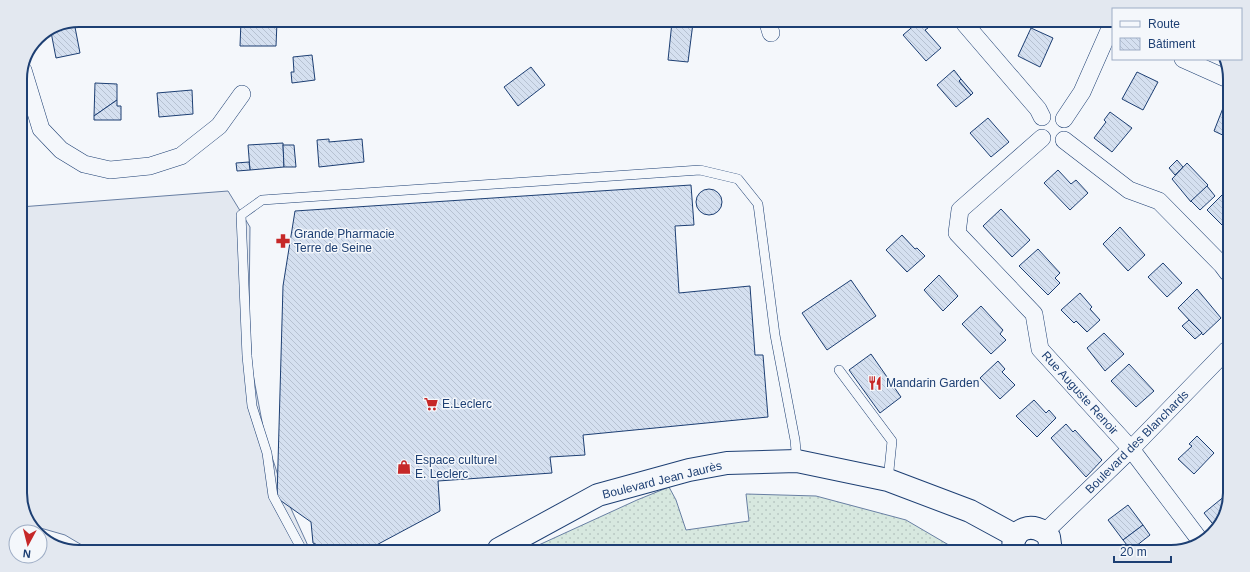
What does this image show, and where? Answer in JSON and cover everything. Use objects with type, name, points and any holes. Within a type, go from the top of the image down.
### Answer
[{"type":"main road","name":"Boulevard Jean Jaurès","points":[[506,545],[598,495],[689,470],[727,463],[797,461],[888,480],[970,511],[1015,544]]},
{"type":"main road","points":[[1015,544],[1021,531],[1033,527],[1048,542]]},
{"type":"street","points":[[968,27],[1038,110],[1042,117]]},
{"type":"street","points":[[1064,119],[1082,92],[1111,27]]},
{"type":"street","points":[[1186,60],[1223,77]]},
{"type":"street","points":[[27,83],[41,129],[61,150],[84,164],[110,170],[150,166],[181,156],[219,126],[242,94]]},
{"type":"street","points":[[1042,117],[1053,116],[1064,119]]},
{"type":"street","points":[[1042,117],[1037,128],[1042,138],[1054,143],[1064,140]]},
{"type":"street","points":[[1064,119],[1067,129],[1064,140]]},
{"type":"street","name":"Rue Auguste Renoir","points":[[1042,138],[960,210],[958,233],[1034,314],[1040,349],[1131,449],[1198,537]]},
{"type":"street","points":[[1064,140],[1129,190],[1159,201],[1223,266]]},
{"type":"street","name":"Boulevard des Blanchards","points":[[1048,542],[1131,449],[1223,354]]},
{"type":"lane","points":[[299,545],[273,496],[267,452],[252,406],[247,356],[241,214],[262,200],[700,170],[738,179],[758,204],[775,335],[795,440],[797,461]]},
{"type":"lane","points":[[839,370],[892,441],[888,480]]},
{"type":"shaded area","points":[[228,191],[250,227],[249,311],[252,369],[264,432],[283,491],[308,545],[82,545],[65,535],[48,530],[48,524],[38,524],[32,516],[27,497],[27,206]]},
{"type":"shaded area","points":[[669,487],[676,500],[686,530],[749,521],[746,494],[816,496],[906,520],[949,545],[539,545]]},
{"type":"building","points":[[75,27],[80,53],[56,58],[52,35],[62,30]]},
{"type":"building","points":[[241,27],[277,27],[276,46],[240,46]]},
{"type":"building","points":[[671,27],[692,27],[688,62],[668,60]]},
{"type":"building","points":[[912,27],[927,27],[925,30],[941,48],[926,61],[903,35]]},
{"type":"building","points":[[1031,28],[1053,38],[1040,67],[1018,56]]},
{"type":"building","points":[[312,55],[315,80],[292,83],[291,72],[294,72],[293,57]]},
{"type":"building","points":[[531,67],[545,85],[518,106],[504,87]]},
{"type":"building","points":[[954,70],[961,79],[959,81],[971,95],[956,107],[937,85]]},
{"type":"building","points":[[1137,72],[1158,82],[1143,110],[1122,99]]},
{"type":"building","points":[[961,79],[973,93],[971,95],[959,81]]},
{"type":"building","points":[[95,83],[117,84],[117,100],[94,116]]},
{"type":"building","points":[[192,90],[193,114],[159,117],[157,93]]},
{"type":"building","points":[[117,100],[117,106],[121,106],[121,120],[94,120],[94,116]]},
{"type":"building","points":[[1223,108],[1223,135],[1214,131]]},
{"type":"building","points":[[1110,112],[1132,128],[1112,152],[1094,138],[1106,122],[1104,120]]},
{"type":"building","points":[[988,118],[1009,142],[991,157],[970,133]]},
{"type":"building","points":[[329,139],[329,142],[362,139],[364,162],[319,167],[317,140]]},
{"type":"building","points":[[283,143],[284,167],[250,170],[248,145]]},
{"type":"building","points":[[283,145],[294,145],[296,167],[284,167]]},
{"type":"building","points":[[1177,160],[1183,167],[1175,175],[1169,168]]},
{"type":"building","points":[[249,162],[250,170],[237,171],[236,163]]},
{"type":"building","points":[[1187,163],[1208,185],[1191,202],[1172,179]]},
{"type":"building","points":[[1058,170],[1071,184],[1076,180],[1088,193],[1070,210],[1044,183]]},
{"type":"building","points":[[691,185],[694,225],[675,226],[679,293],[750,286],[755,355],[763,355],[768,417],[583,435],[585,455],[550,457],[552,473],[438,481],[440,511],[376,545],[317,545],[313,543],[311,522],[277,498],[283,286],[295,211]]},
{"type":"building","points":[[1207,186],[1215,196],[1200,210],[1191,201]]},
{"type":"building","points":[[709,189],[718,193],[722,202],[718,211],[709,215],[700,211],[696,202],[700,193]]},
{"type":"building","points":[[1223,194],[1223,226],[1207,210]]},
{"type":"building","points":[[1001,209],[1030,240],[1012,257],[983,226]]},
{"type":"building","points":[[1120,227],[1145,255],[1128,271],[1103,244]]},
{"type":"building","points":[[902,235],[915,249],[917,248],[925,256],[907,272],[886,250]]},
{"type":"building","points":[[1038,249],[1060,273],[1055,278],[1060,283],[1048,295],[1019,266]]},
{"type":"building","points":[[1163,263],[1182,283],[1167,297],[1148,277]]},
{"type":"building","points":[[939,275],[958,296],[943,311],[924,290]]},
{"type":"building","points":[[851,280],[876,316],[827,350],[802,313]]},
{"type":"building","points":[[1197,289],[1221,318],[1203,335],[1178,308]]},
{"type":"building","points":[[1080,293],[1092,307],[1090,309],[1100,320],[1087,332],[1076,321],[1074,323],[1061,310]]},
{"type":"building","points":[[981,306],[1003,330],[1000,334],[1006,340],[991,354],[962,324]]},
{"type":"building","points":[[1189,320],[1202,333],[1195,339],[1182,326]]},
{"type":"building","points":[[1104,333],[1124,354],[1105,371],[1087,348]]},
{"type":"building","name":"Mandarin Garden","points":[[871,354],[901,397],[880,413],[849,370]]},
{"type":"building","points":[[998,361],[1005,369],[1002,372],[1015,385],[1000,399],[980,378]]},
{"type":"building","points":[[1129,364],[1154,391],[1136,407],[1111,381]]},
{"type":"building","points":[[1034,400],[1046,413],[1049,410],[1056,418],[1037,437],[1016,416]]},
{"type":"building","points":[[1066,424],[1073,432],[1075,430],[1102,460],[1086,477],[1051,438]]},
{"type":"building","points":[[1197,436],[1214,453],[1194,474],[1178,459],[1192,446],[1189,444]]},
{"type":"building","points":[[1223,498],[1219,513],[1213,524],[1204,513]]},
{"type":"building","points":[[1128,505],[1143,525],[1123,540],[1108,520]]},
{"type":"building","points":[[1143,525],[1150,535],[1137,545],[1127,545],[1123,540]]},
{"type":"place","name":"Grande Pharmacie Terre de Seine","points":[[283,241]]},
{"type":"place","name":"Mandarin Garden","points":[[875,383]]},
{"type":"place","name":"E.Leclerc","points":[[431,404]]},
{"type":"place","name":"Espace culturel E. Leclerc","points":[[404,467]]}]
